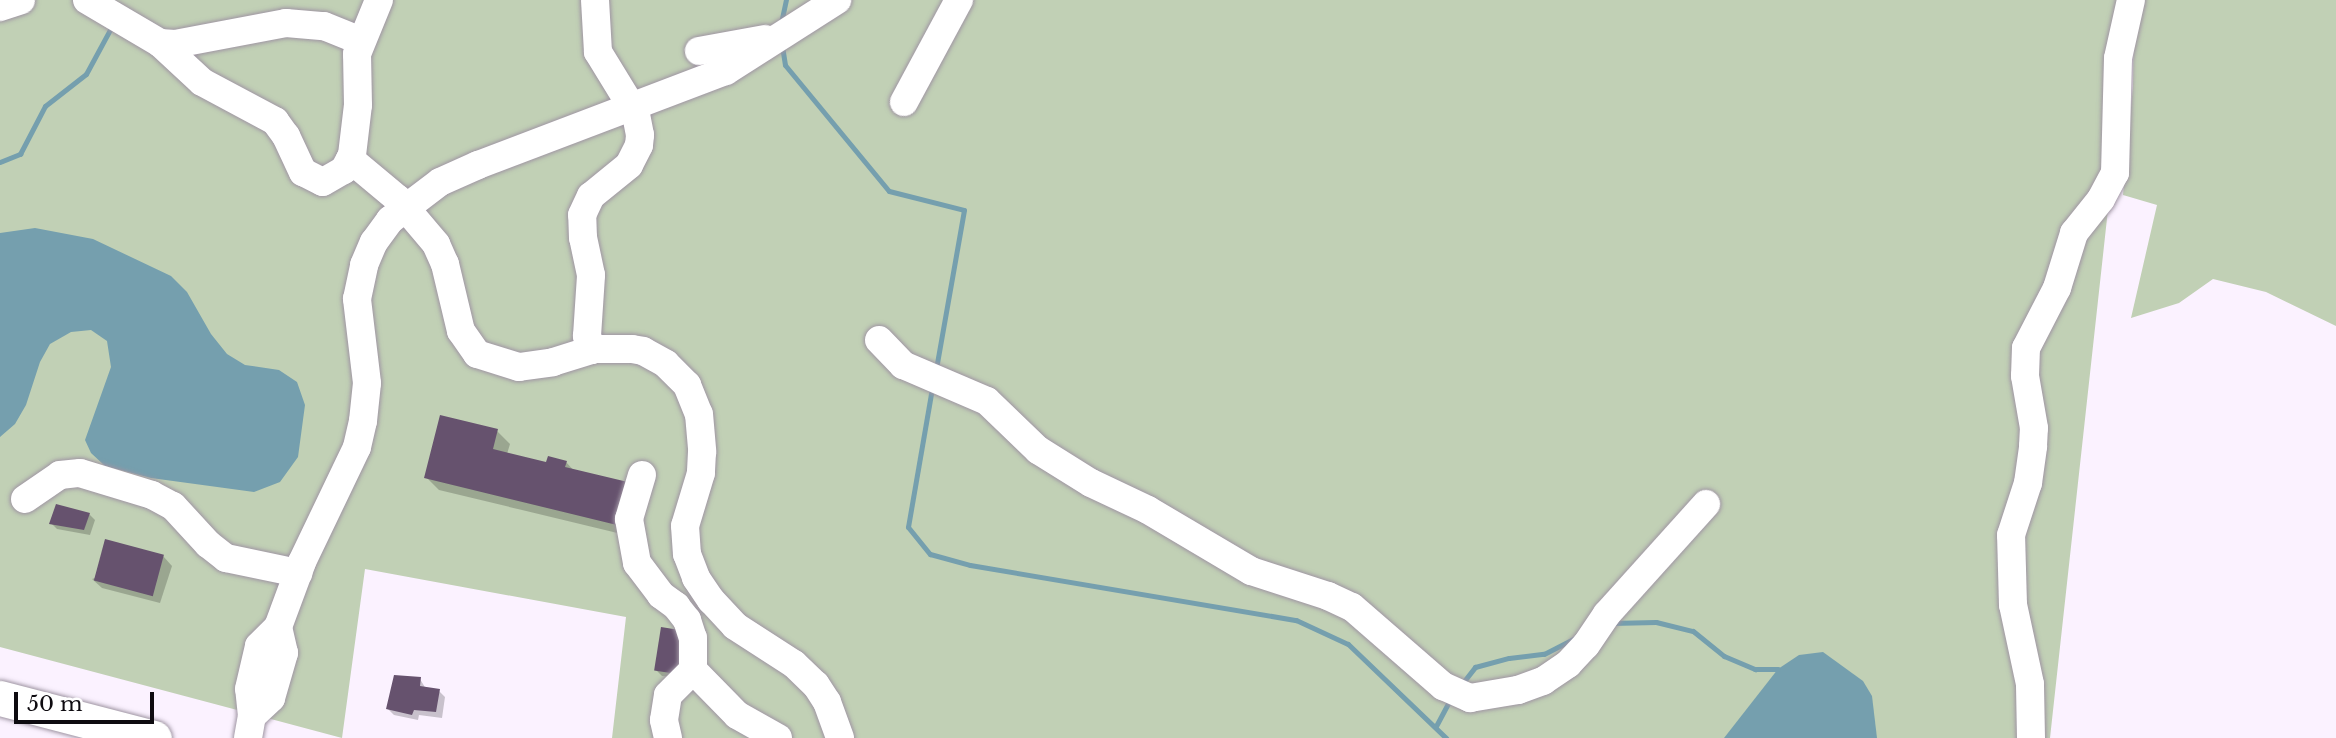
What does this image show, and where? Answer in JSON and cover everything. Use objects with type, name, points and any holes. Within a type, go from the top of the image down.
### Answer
[{"type":"main road","points":[[0,698],[154,738]]},
{"type":"lane","points":[[0,7],[21,0]]},
{"type":"lane","points":[[87,0],[160,43],[202,82],[275,121],[309,177],[329,181],[344,170],[350,159],[355,134],[356,64],[361,41],[379,0]]},
{"type":"lane","points":[[592,350],[587,336],[591,275],[583,238],[582,215],[591,196],[620,174],[635,156],[640,135],[632,106],[598,52],[595,0]]},
{"type":"lane","points":[[250,727],[248,689],[259,646],[278,626],[298,573],[357,447],[367,383],[357,299],[364,265],[374,242],[405,206],[440,182],[632,106],[702,65],[726,71],[836,0]]},
{"type":"lane","points":[[904,102],[959,0]]},
{"type":"lane","points":[[2031,738],[2030,684],[2013,605],[2011,536],[2028,483],[2033,446],[2034,428],[2025,376],[2026,348],[2057,289],[2074,233],[2101,199],[2115,173],[2117,64],[2131,0]]},
{"type":"lane","points":[[160,43],[184,43],[238,30],[286,23],[324,26],[361,41]]},
{"type":"lane","points":[[350,159],[374,176],[405,206],[441,253],[461,331],[478,354],[519,367],[553,362],[592,350],[643,351],[666,364],[687,385],[699,414],[702,452],[701,473],[685,526],[687,554],[696,578],[718,608],[736,626],[793,664],[816,685],[827,702],[840,738]]},
{"type":"lane","points":[[879,340],[903,365],[987,401],[1038,450],[1091,483],[1131,501],[1251,570],[1352,607],[1432,677],[1452,691],[1470,698],[1518,690],[1543,681],[1568,664],[1587,645],[1607,614],[1706,504]]},
{"type":"lane","points":[[25,499],[60,475],[80,473],[152,495],[173,506],[208,544],[226,558],[298,573]]},
{"type":"lane","points":[[642,475],[629,519],[637,563],[648,580],[687,620],[692,638],[692,670],[668,695],[664,720],[668,738]]},
{"type":"lane","points":[[692,670],[759,734]]},
{"type":"green space","points":[[0,0],[2131,0],[2050,738],[612,738],[626,617],[365,569],[342,738],[0,647]]},
{"type":"green space","points":[[2134,0],[2336,0],[2336,326],[2266,292],[2213,279],[2179,303],[2131,318],[2157,205],[2123,195],[2133,86]]},
{"type":"water","points":[[35,228],[93,239],[171,276],[187,292],[211,334],[227,354],[245,365],[279,370],[297,382],[305,405],[298,457],[280,482],[254,492],[151,478],[105,466],[91,453],[85,440],[111,367],[107,341],[91,330],[71,332],[50,344],[40,362],[26,405],[15,424],[0,437],[0,233]]},
{"type":"water","points":[[1823,652],[1863,681],[1872,696],[1877,738],[1724,738],[1778,669],[1799,655]]},
{"type":"building","points":[[440,415],[498,429],[493,449],[546,462],[548,456],[567,461],[565,467],[632,483],[621,526],[424,478]]},
{"type":"building","points":[[56,504],[90,513],[84,530],[49,524]]},
{"type":"building","points":[[105,539],[164,555],[153,596],[94,581]]},
{"type":"building","points":[[661,627],[686,631],[679,674],[654,670]]},
{"type":"building","points":[[394,675],[421,677],[420,686],[440,689],[436,712],[414,710],[412,715],[386,709]]},
{"type":"waterway","points":[[781,23],[786,0]]},
{"type":"waterway","points":[[0,162],[20,154],[45,106],[86,74],[112,26]]},
{"type":"waterway","points":[[782,46],[785,65],[889,191],[964,210],[936,368]]},
{"type":"waterway","points":[[932,388],[908,527],[930,554],[970,565],[1296,620],[1348,644],[1446,738]]},
{"type":"waterway","points":[[1611,623],[1656,622],[1693,631],[1724,656],[1755,669],[1778,669]]},
{"type":"waterway","points":[[1461,685],[1475,667],[1509,658],[1544,654],[1574,639]]},
{"type":"waterway","points":[[1436,726],[1451,698]]}]
